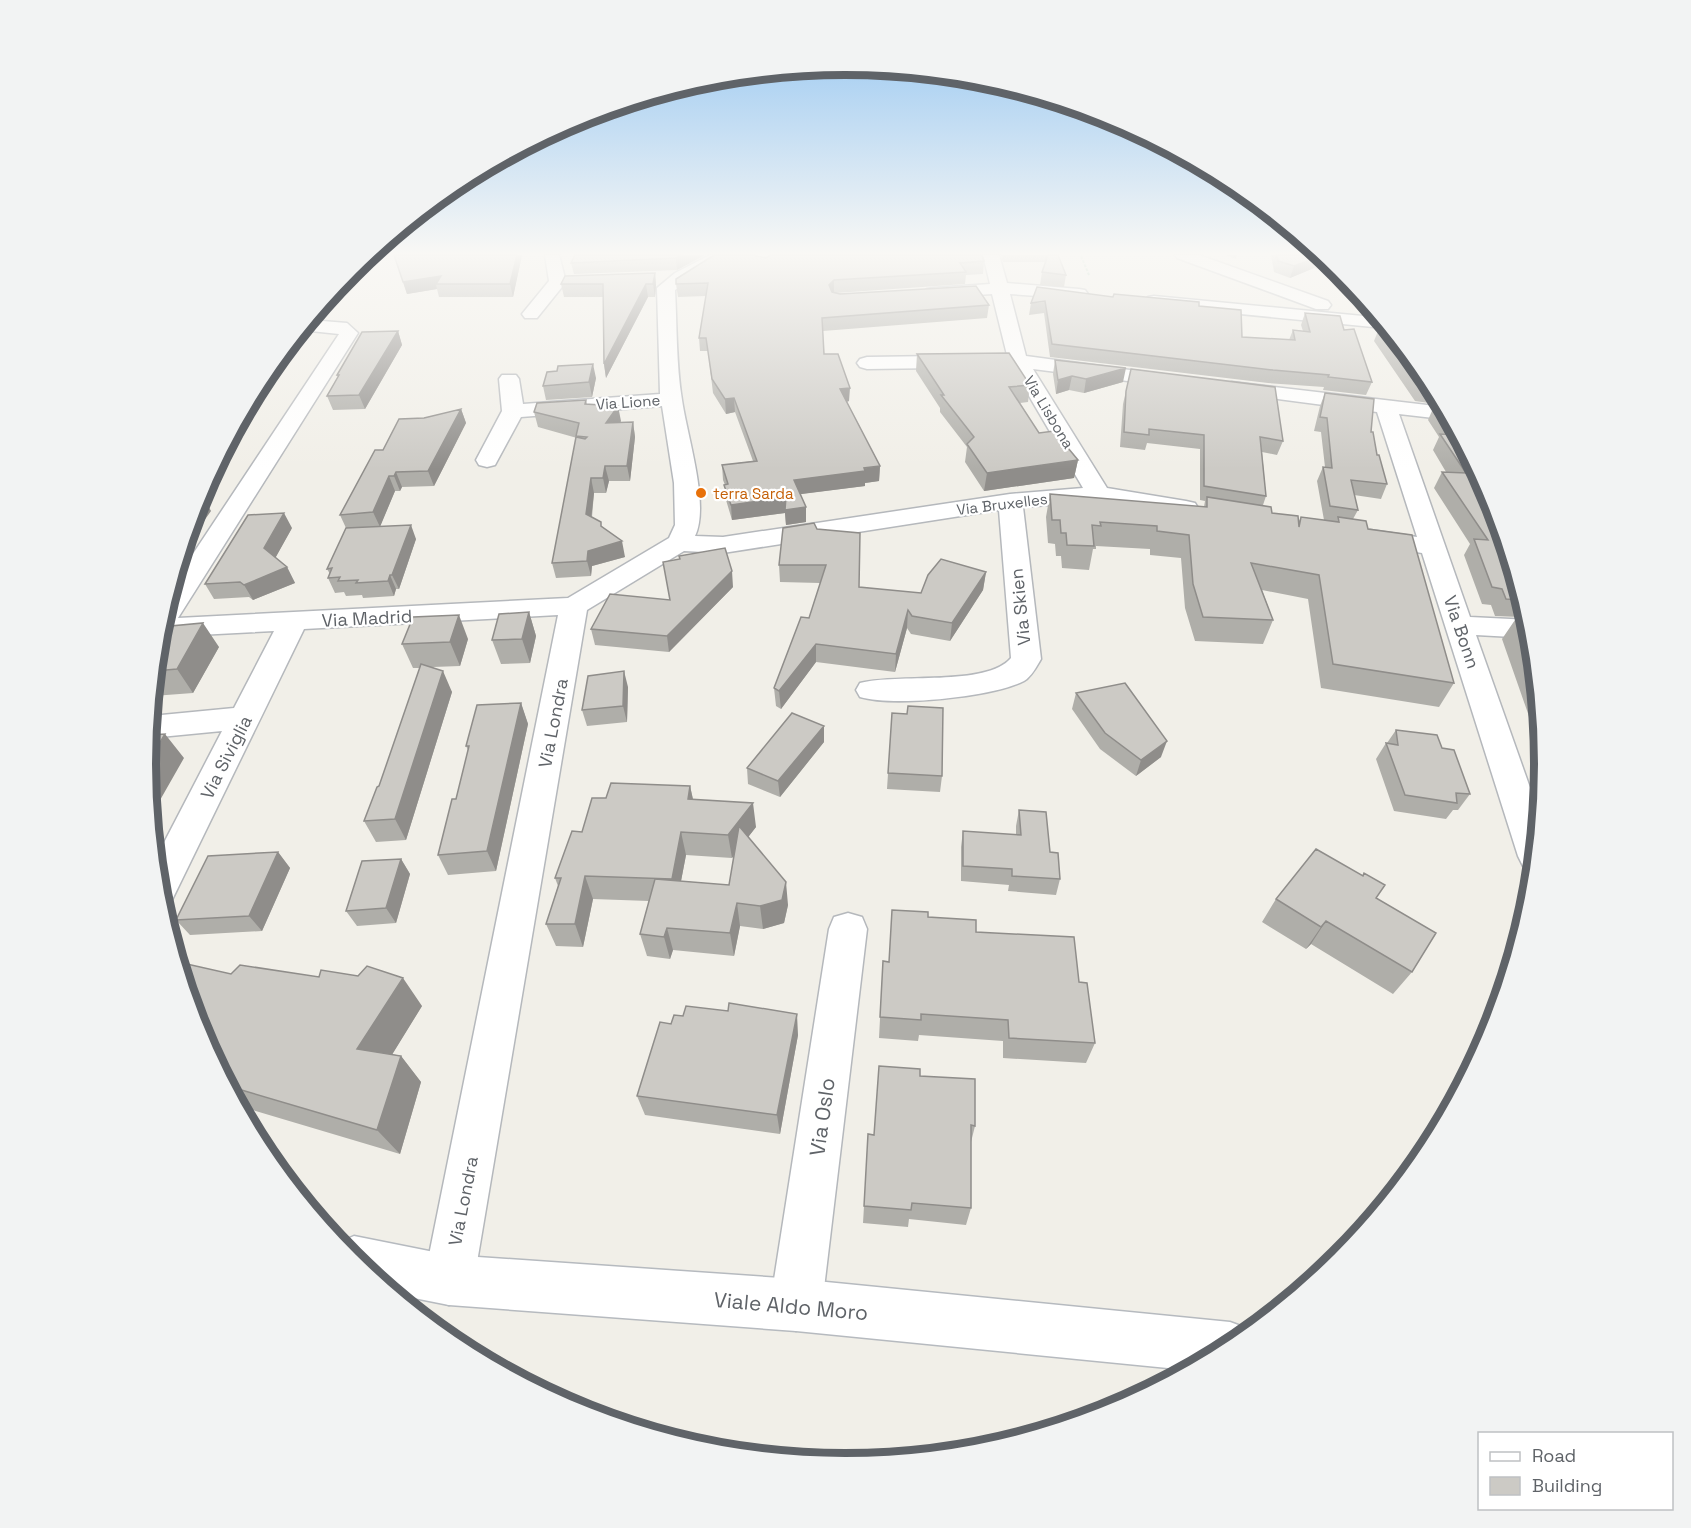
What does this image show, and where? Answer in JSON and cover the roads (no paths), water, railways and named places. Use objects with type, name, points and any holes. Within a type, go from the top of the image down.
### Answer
[{"type":"street","points":[[177,598],[349,333],[340,327],[328,326]]},
{"type":"street","points":[[574,606],[680,543],[688,525],[687,483],[671,399],[668,326]]},
{"type":"street","name":"Via Lisbona","points":[[1009,326],[1018,361],[1100,494]]},
{"type":"street","points":[[867,363],[1018,361],[1192,383]]},
{"type":"street","points":[[487,460],[513,411],[509,379]]},
{"type":"street","points":[[1215,386],[1438,413]]},
{"type":"street","name":"Via Lione","points":[[513,411],[671,399]]},
{"type":"street","name":"Via Bonn","points":[[1386,408],[1530,839]]},
{"type":"street","name":"Via Bruxelles","points":[[680,543],[723,544],[1010,501],[1100,494],[1210,512]]},
{"type":"street","name":"Via Skien","points":[[871,690],[934,689],[987,681],[1014,673],[1026,659],[1010,501]]},
{"type":"street","points":[[1352,535],[1431,547]]},
{"type":"street","name":"Via Madrid","points":[[171,627],[574,606]]},
{"type":"street","name":"Via Londra","points":[[449,1280],[574,606]]},
{"type":"street","name":"Via Siviglia","points":[[166,877],[293,622]]},
{"type":"street","points":[[1460,625],[1521,628]]},
{"type":"street","points":[[158,726],[245,718]]},
{"type":"street","name":"Via Oslo","points":[[796,1305],[848,929]]},
{"type":"street","name":"Viale Aldo Moro","points":[[373,1265],[449,1280],[796,1305],[1213,1346]]},
{"type":"place","name":"terra Sarda","points":[[701,493]]}]
